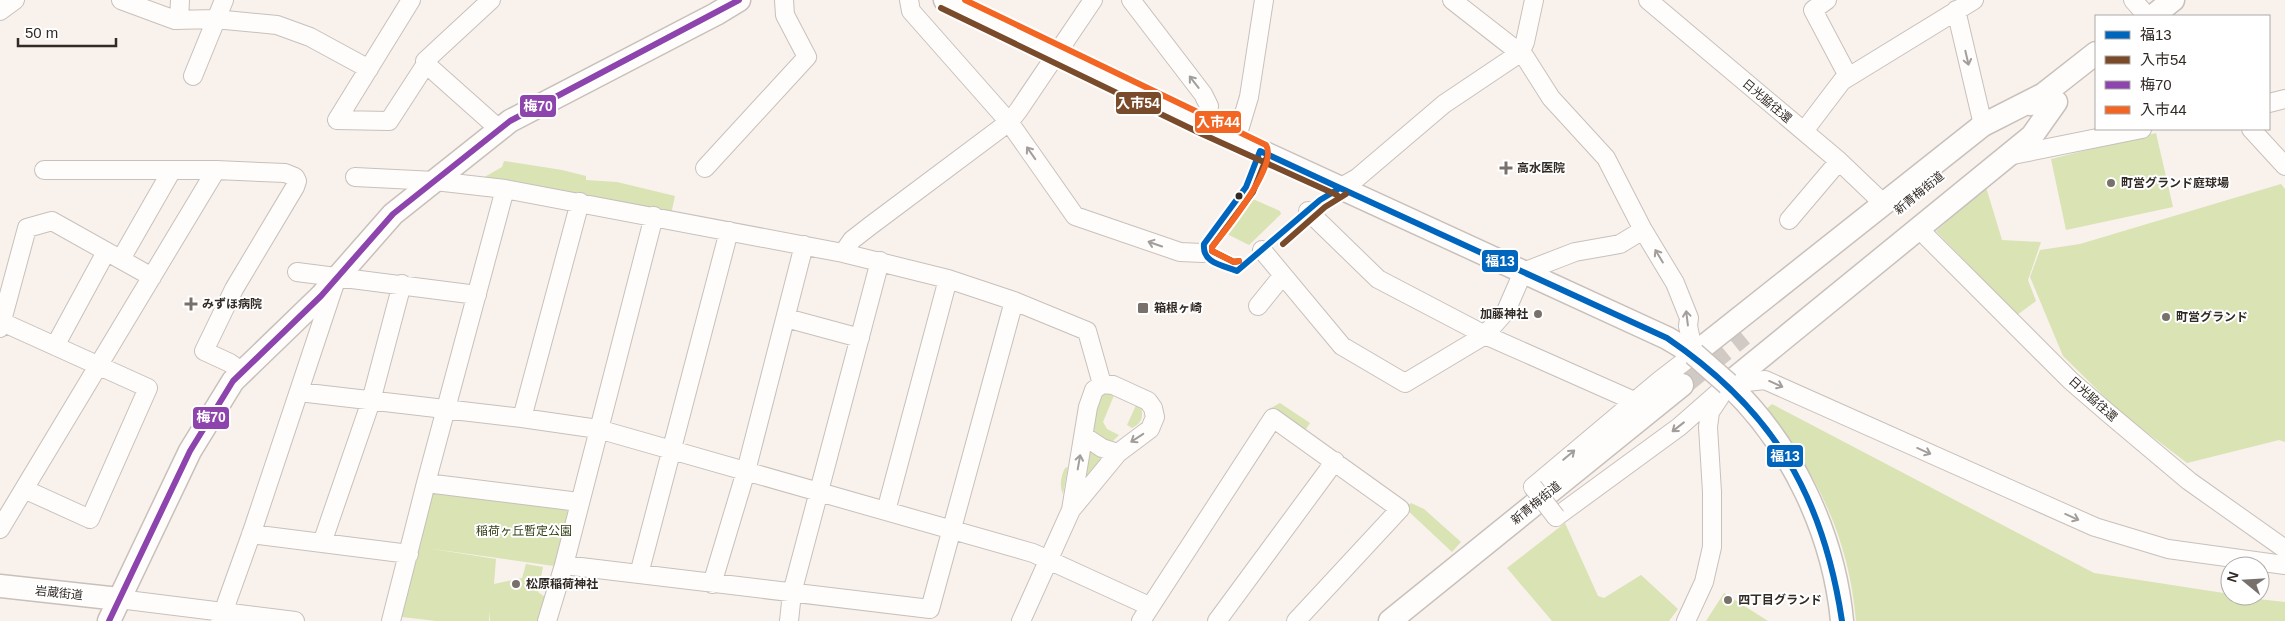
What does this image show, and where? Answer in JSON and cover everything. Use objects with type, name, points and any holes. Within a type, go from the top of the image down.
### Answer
[{"type":"main road","points":[[109,621],[197,439],[221,398],[241,372],[337,277],[393,214],[499,129],[555,97],[716,14],[739,0]]},
{"type":"main road","points":[[945,0],[1206,126],[1667,338],[1694,354],[1745,400],[1784,453],[1806,495],[1828,548],[1840,598],[1842,621]]},
{"type":"main road","points":[[2154,15],[2173,0]]},
{"type":"main road","name":"新青梅街道","points":[[1747,340],[2049,99],[2095,53]]},
{"type":"main road","name":"新青梅街道","points":[[2049,99],[2095,71]]},
{"type":"main road","points":[[1694,354],[1983,125],[2049,99]]},
{"type":"main road","points":[[1728,384],[2032,136],[2049,99]]},
{"type":"main road","name":"新青梅街道","points":[[1390,621],[1686,389],[1409,621]]},
{"type":"main road","name":"岩蔵街道","points":[[0,586],[119,599]]},
{"type":"street","points":[[0,11],[15,0]]},
{"type":"street","points":[[121,0],[180,20],[215,19],[277,25],[310,37],[369,69]]},
{"type":"street","points":[[180,0],[180,20]]},
{"type":"street","points":[[193,76],[224,0]]},
{"type":"street","points":[[411,0],[337,120],[389,121],[426,64],[425,61],[491,0]]},
{"type":"street","points":[[705,168],[807,57],[785,15],[784,0]]},
{"type":"street","points":[[909,0],[911,11],[1009,122],[1075,216],[1180,252],[1203,253]]},
{"type":"street","points":[[843,253],[852,240],[1009,122],[1093,0]]},
{"type":"street","points":[[1131,0],[1203,94],[1210,106],[1206,126]]},
{"type":"street","points":[[1236,140],[1249,97],[1264,0]]},
{"type":"street","points":[[1452,0],[1525,57],[1552,98],[1606,158],[1643,230],[1675,283],[1689,318],[1688,326],[1694,354],[1634,401],[1533,487],[1556,517],[1679,427],[1728,384],[1765,380],[2095,527],[2168,549],[2285,565]]},
{"type":"street","points":[[1341,188],[1357,178],[1444,104],[1520,53],[1525,42],[1534,0]]},
{"type":"street","name":"日光脇往還","points":[[1648,0],[1804,131],[1884,204]]},
{"type":"street","points":[[1827,0],[1813,10],[1848,76]]},
{"type":"street","points":[[1804,131],[1842,81],[1848,76],[1974,0]]},
{"type":"street","points":[[2134,0],[2146,15]]},
{"type":"street","points":[[1956,10],[1983,125]]},
{"type":"street","points":[[426,64],[499,129]]},
{"type":"street","points":[[2270,102],[2285,99]]},
{"type":"street","points":[[2008,156],[2137,130]]},
{"type":"street","points":[[2252,130],[2285,166]]},
{"type":"street","points":[[1789,220],[1839,162]]},
{"type":"street","points":[[44,170],[216,170],[285,173],[295,177],[297,181],[238,282],[204,351],[227,361],[241,372]]},
{"type":"street","points":[[55,346],[172,170]]},
{"type":"street","points":[[0,529],[216,170]]},
{"type":"street","points":[[355,177],[435,181],[504,189],[580,202],[843,253],[948,279],[1014,301],[1087,332],[1102,384]]},
{"type":"street","points":[[390,621],[504,189]]},
{"type":"street","points":[[522,418],[580,202]]},
{"type":"street","points":[[1308,211],[1378,279],[1485,335],[1634,401]]},
{"type":"street","points":[[547,621],[564,565],[654,216]]},
{"type":"street","points":[[24,489],[90,519],[148,388],[98,364],[1,325],[27,228],[52,221],[152,277]]},
{"type":"street","name":"日光脇往還","points":[[1919,229],[2071,381],[2189,481],[2285,549]]},
{"type":"street","points":[[1262,250],[1342,346],[1405,383],[1485,335],[1506,311],[1523,272],[1574,252],[1620,244],[1643,230]]},
{"type":"street","points":[[639,574],[670,449],[729,231]]},
{"type":"street","points":[[712,584],[746,471],[804,245]]},
{"type":"street","points":[[789,621],[792,592],[880,261]]},
{"type":"street","points":[[297,272],[477,295]]},
{"type":"street","points":[[1258,306],[1284,276]]},
{"type":"street","points":[[222,616],[337,277]]},
{"type":"street","points":[[886,511],[948,279]]},
{"type":"street","points":[[322,542],[371,401],[402,284]]},
{"type":"street","points":[[564,565],[930,609],[1014,301]]},
{"type":"street","points":[[786,318],[860,338]]},
{"type":"street","points":[[1021,621],[1071,510],[1094,390],[1102,384],[1113,385],[1148,401],[1153,408],[1155,417],[1150,429],[1118,453],[1071,510]]},
{"type":"street","points":[[1686,621],[1704,582],[1712,547],[1713,511],[1708,427],[1710,412],[1728,384]]},
{"type":"street","points":[[299,392],[522,418],[598,429],[1033,554],[1048,560],[1145,614],[1273,418],[1400,509],[1296,621]]},
{"type":"street","points":[[1084,436],[1102,448],[1118,453]]},
{"type":"street","points":[[1217,621],[1335,461]]},
{"type":"street","points":[[426,483],[579,502]]},
{"type":"street","points":[[251,534],[409,554]]},
{"type":"street","points":[[119,599],[222,616],[295,621]]},
{"type":"green space","name":"町営グランド庭球場","points":[[2156,133],[2173,207],[2066,230],[2051,159]]},
{"type":"green space","points":[[504,161],[562,170],[586,176],[586,180],[617,182],[675,196],[671,214],[481,179],[502,167]]},
{"type":"green space","name":"町営グランド","points":[[2281,184],[2285,189],[2285,442],[2279,440],[2187,463],[2120,412],[2063,356],[2030,277],[2040,250],[2080,244]]},
{"type":"green space","points":[[1986,187],[2002,240],[2041,242],[2028,280],[2036,301],[2017,315],[1936,231]]},
{"type":"green space","points":[[1253,199],[1280,211],[1281,214],[1249,245],[1227,234]]},
{"type":"green space","points":[[1104,392],[1115,393],[1103,422],[1107,429],[1119,435],[1113,441],[1106,440],[1097,434],[1092,424],[1092,411],[1095,403]]},
{"type":"green space","points":[[1137,403],[1141,405],[1141,419],[1132,428],[1127,425]]},
{"type":"green space","points":[[1280,403],[1310,423],[1304,432],[1267,410]]},
{"type":"green space","points":[[1772,404],[2094,573],[2220,592],[2220,606],[2270,606],[2270,600],[2285,602],[2285,621],[1856,621],[1846,562],[1828,508],[1801,458],[1765,410]]},
{"type":"green space","points":[[1088,448],[1105,455],[1082,488]]},
{"type":"green space","points":[[1068,467],[1063,494],[1061,488],[1062,478],[1065,468]]},
{"type":"green space","name":"稲荷ヶ丘暫定公園","points":[[436,490],[564,506],[568,512],[554,566],[426,548],[496,559],[494,584],[522,578],[526,564],[543,567],[538,592],[545,597],[540,621],[490,621],[490,611],[489,621],[436,621],[402,617],[399,612],[431,494]]},
{"type":"green space","points":[[1411,503],[1424,509],[1461,542],[1452,552],[1405,508]]},
{"type":"green space","points":[[1565,523],[1598,596],[1604,598],[1641,575],[1678,609],[1669,621],[1552,621],[1507,568]]},
{"type":"green space","name":"四丁目グランド","points":[[1724,593],[1768,621],[1706,621]]},
{"type":"tunnel","points":[[1682,385],[1743,335]]},
{"type":"transit line","name":"梅70","points":[[109,621],[190,451],[233,381],[321,296],[393,214],[510,121],[739,0]]},
{"type":"transit line","name":"入市44","points":[[965,0],[1266,145],[1268,154],[1265,167],[1258,181],[1238,213],[1212,247],[1212,251],[1234,262],[1239,261]]},
{"type":"transit line","name":"入市54","points":[[941,8],[1202,134],[1337,195]]},
{"type":"transit line","name":"福13","points":[[1260,151],[1340,188],[1320,200],[1237,271],[1219,265],[1210,259],[1206,255],[1204,244],[1246,187],[1260,151]]},
{"type":"transit line","name":"入市54","points":[[1239,261],[1234,262],[1212,251],[1212,247],[1253,192],[1268,154]]},
{"type":"transit line","name":"福13","points":[[1340,188],[1667,338],[1704,366],[1736,395],[1764,426],[1787,459],[1806,495],[1822,534],[1842,621]]},
{"type":"transit line","name":"入市54","points":[[1283,244],[1325,207],[1346,194]]},
{"type":"place","name":"高水医院","points":[[1506,168]]},
{"type":"place","name":"町営グランド庭球場","points":[[2111,183]]},
{"type":"place","name":"みずほ病院","points":[[191,304]]},
{"type":"place","name":"箱根ヶ崎","points":[[1143,308]]},
{"type":"place","name":"加藤神社","points":[[1538,314]]},
{"type":"place","name":"町営グランド","points":[[2166,317]]},
{"type":"place","name":"松原稲荷神社","points":[[516,584]]},
{"type":"place","name":"四丁目グランド","points":[[1728,600]]}]
